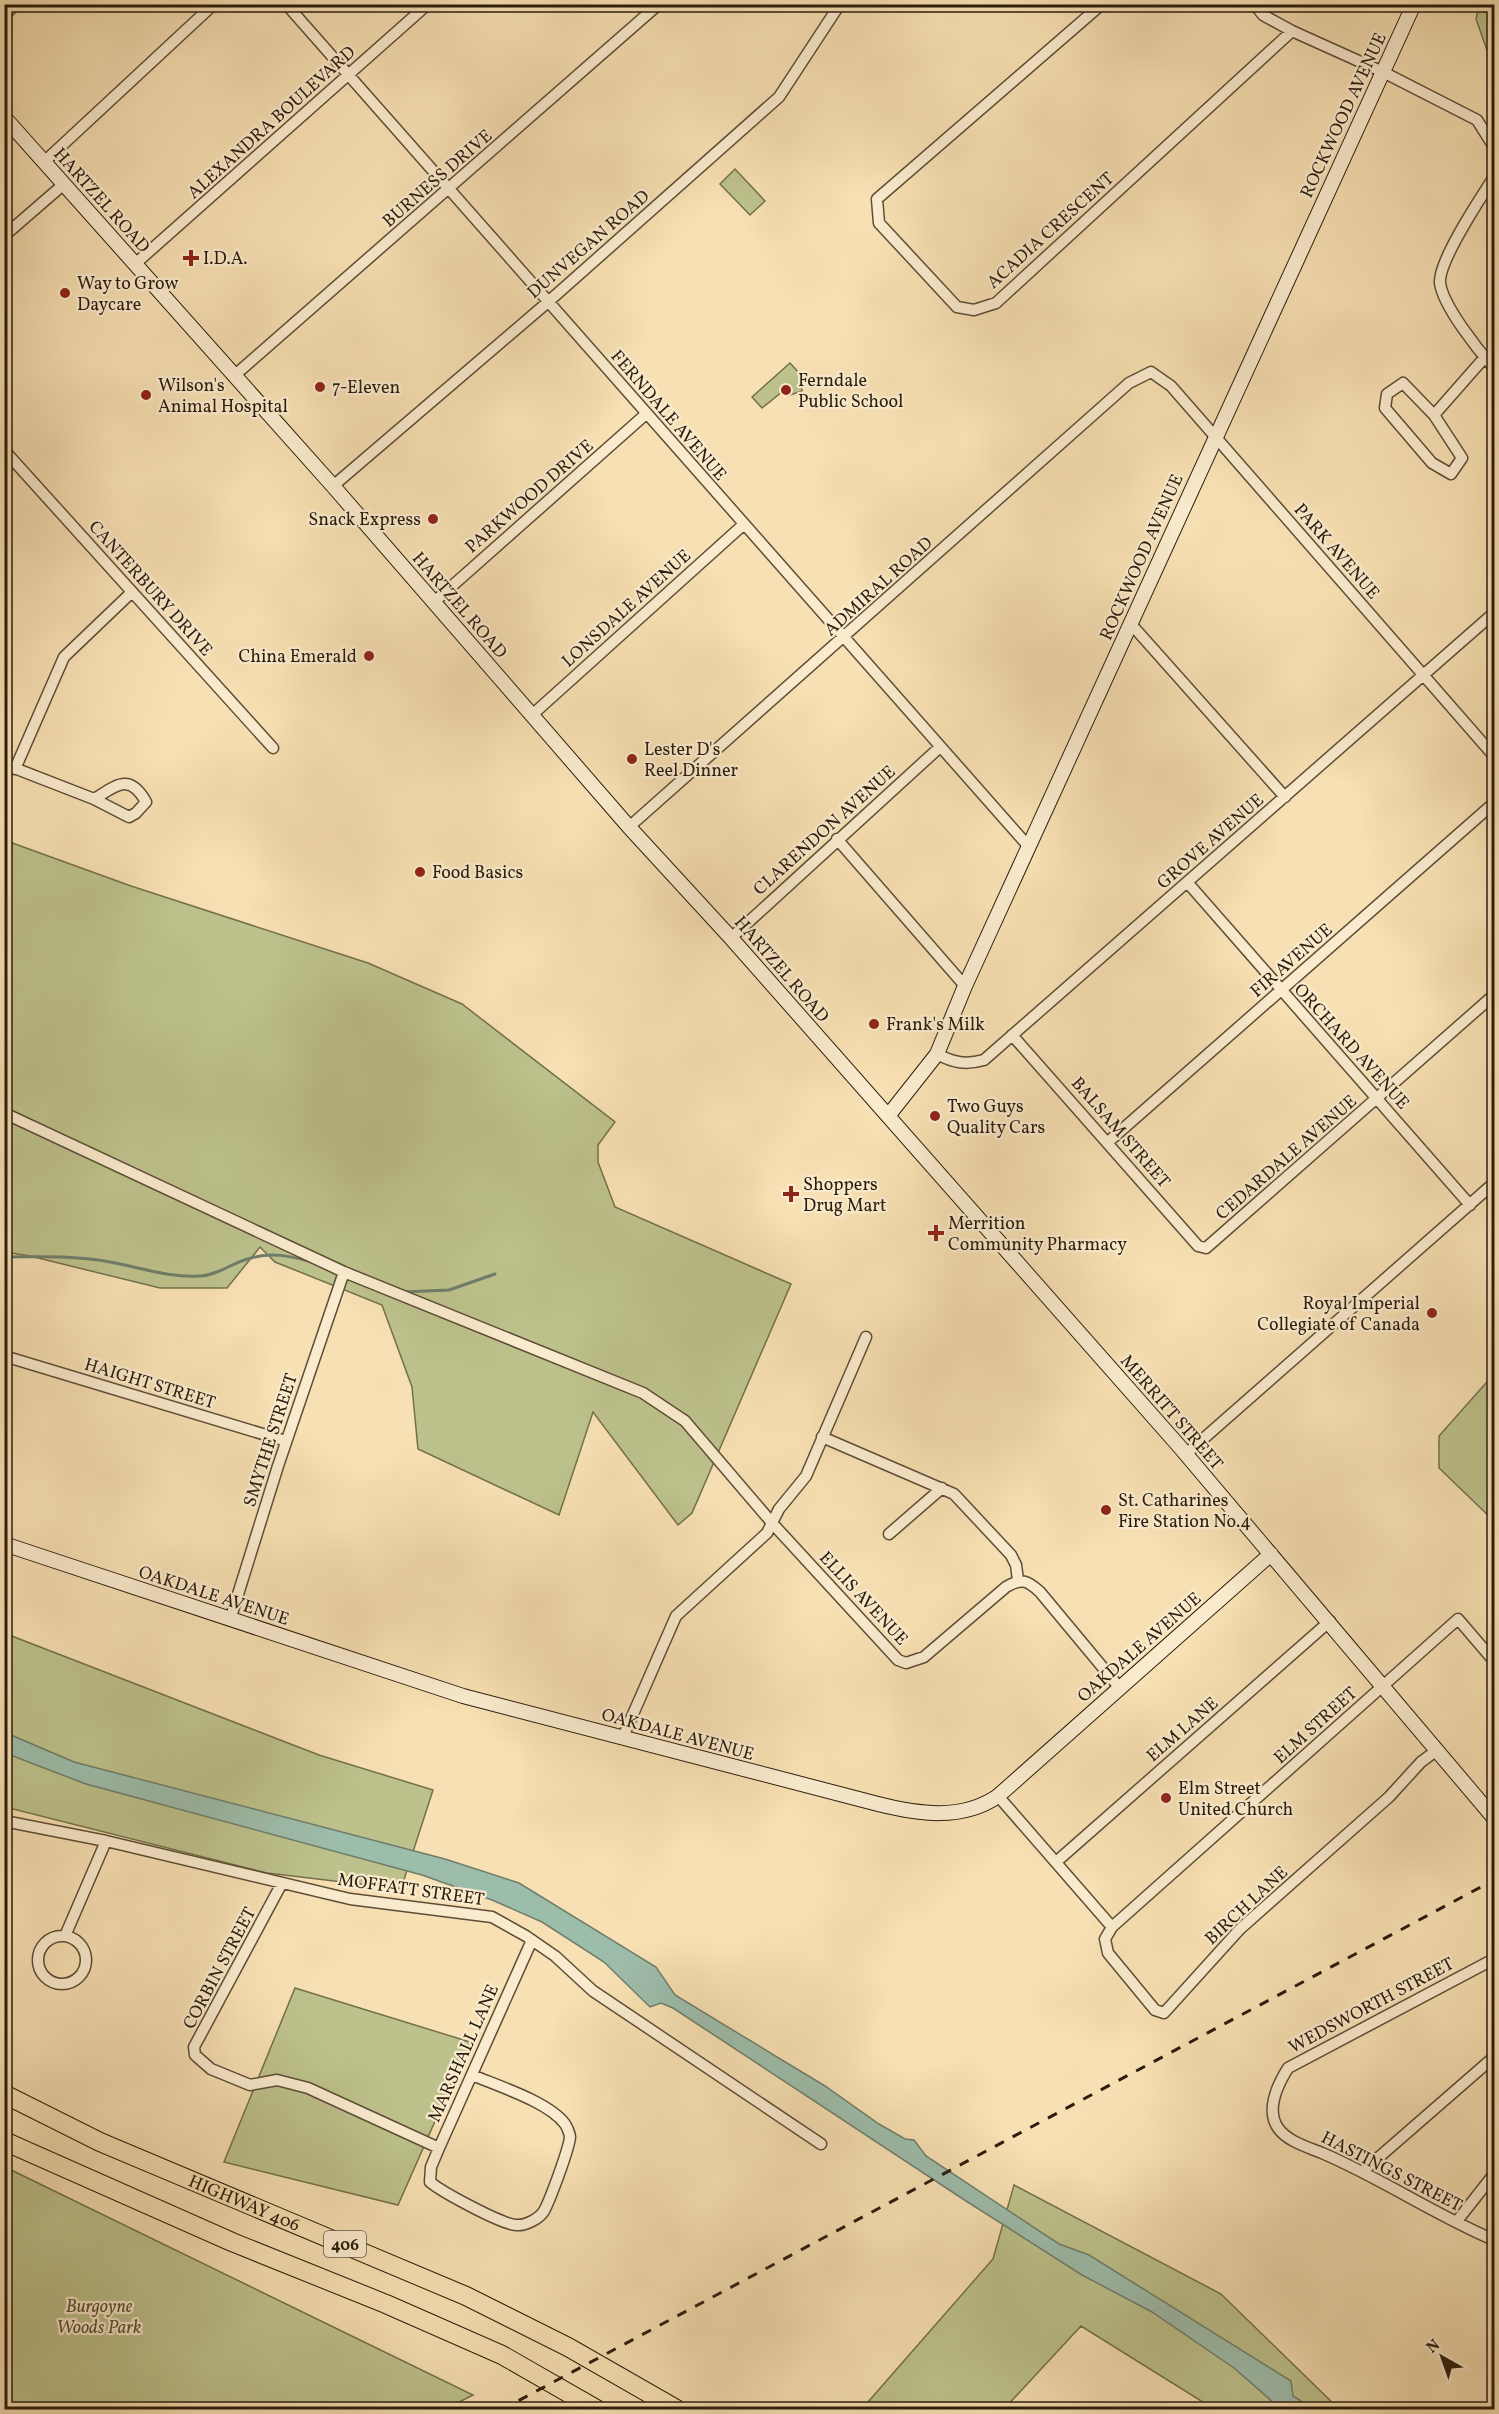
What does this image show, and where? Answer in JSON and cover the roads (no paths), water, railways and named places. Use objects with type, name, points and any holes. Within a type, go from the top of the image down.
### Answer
[{"type":"highway","name":"HIGHWAY 406","points":[[4,2094],[100,2142],[465,2296],[568,2347],[678,2409]]},
{"type":"highway","name":"406","points":[[4,2140],[232,2242],[386,2304],[501,2355],[598,2409]]},
{"type":"street","points":[[4,16],[16,4]]},
{"type":"street","points":[[44,162],[214,4]]},
{"type":"street","name":"FERNDALE AVENUE","points":[[286,4],[1029,847]]},
{"type":"street","name":"ALEXANDRA BOULEVARD","points":[[135,264],[428,4]]},
{"type":"street","name":"BURNESS DRIVE","points":[[235,375],[659,4]]},
{"type":"street","name":"DUNVEGAN ROAD","points":[[333,486],[548,302],[780,97],[840,4]]},
{"type":"street","name":"ACADIA CRESCENT","points":[[1101,4],[876,199],[879,223],[957,307],[974,310],[996,303],[1292,31]]},
{"type":"street","points":[[1254,4],[1263,15],[1292,31],[1383,72],[1477,120],[1494,147]]},
{"type":"street","name":"ROCKWOOD AVENUE","points":[[888,1116],[937,1054],[965,986],[1414,4]]},
{"type":"street","name":"HARTZEL ROAD","points":[[4,117],[333,486],[629,827],[731,938],[888,1116]]},
{"type":"street","points":[[1494,177],[1467,219],[1441,272],[1440,283],[1450,305],[1494,368]]},
{"type":"street","points":[[4,236],[64,184]]},
{"type":"street","points":[[1434,415],[1485,357]]},
{"type":"street","name":"PARK AVENUE","points":[[1151,372],[1171,386],[1494,756]]},
{"type":"street","name":"ADMIRAL ROAD","points":[[629,827],[844,639],[1129,383],[1151,372]]},
{"type":"street","points":[[1403,383],[1434,415],[1462,458],[1451,474],[1432,463],[1385,408],[1387,394],[1403,383]]},
{"type":"street","name":"PARKWOOD DRIVE","points":[[434,602],[646,414]]},
{"type":"street","name":"CANTERBURY DRIVE","points":[[4,450],[273,748]]},
{"type":"street","name":"LONSDALE AVENUE","points":[[532,715],[743,525]]},
{"type":"street","points":[[94,799],[10,767],[64,657],[132,592]]},
{"type":"street","name":"GROVE AVENUE","points":[[937,1054],[952,1061],[968,1064],[984,1060],[1494,614]]},
{"type":"street","points":[[1131,624],[1285,796]]},
{"type":"street","name":"CLARENDON AVENUE","points":[[731,938],[837,838],[940,747]]},
{"type":"street","name":"FIR AVENUE","points":[[1108,1142],[1494,803]]},
{"type":"street","points":[[837,838],[965,986]]},
{"type":"street","name":"ORCHARD AVENUE","points":[[1187,882],[1470,1204]]},
{"type":"street","name":"CEDARDALE AVENUE","points":[[1206,1248],[1494,995]]},
{"type":"street","name":"BALSAM STREET","points":[[1012,1035],[1198,1246],[1206,1248]]},
{"type":"street","points":[[4,1113],[344,1272],[643,1393],[685,1421],[773,1524]]},
{"type":"street","name":"MERRITT STREET","points":[[888,1116],[1186,1454],[1330,1621],[1494,1818]]},
{"type":"street","points":[[1186,1454],[1494,1183]]},
{"type":"street","name":"SMYTHE STREET","points":[[230,1620],[286,1441],[344,1272]]},
{"type":"street","points":[[623,1737],[676,1616],[767,1533],[779,1509],[806,1476],[866,1337]]},
{"type":"street","name":"HAIGHT STREET","points":[[4,1356],[286,1441]]},
{"type":"street","points":[[822,1437],[954,1494],[1011,1555],[1016,1565],[1018,1580],[1027,1581],[1040,1592],[1119,1688]]},
{"type":"street","points":[[889,1534],[942,1488]]},
{"type":"street","name":"ELLIS AVENUE","points":[[773,1524],[885,1648],[898,1660],[906,1663],[924,1658],[1006,1587],[1018,1580]]},
{"type":"street","name":"OAKDALE AVENUE","points":[[4,1544],[463,1696],[923,1814],[962,1811],[988,1803],[998,1796],[1271,1554]]},
{"type":"street","name":"ELM STREET","points":[[1112,1927],[1458,1619],[1494,1661]]},
{"type":"street","name":"ELM LANE","points":[[1056,1862],[1330,1621]]},
{"type":"street","name":"BIRCH LANE","points":[[1112,1927],[1105,1939],[1108,1953],[1155,2010],[1164,2013],[1240,1929],[1389,1797],[1421,1762],[1437,1750]]},
{"type":"street","points":[[998,1796],[1112,1927]]},
{"type":"street","name":"MOFFATT STREET","points":[[4,1821],[106,1841],[350,1899],[492,1917],[532,1940],[555,1956],[593,1991],[821,2144]]},
{"type":"street","points":[[65,1936],[106,1841]]},
{"type":"street","name":"CORBIN STREET","points":[[282,1883],[194,2047],[195,2055],[211,2069],[250,2085],[277,2080],[308,2088],[439,2148]]},
{"type":"street","points":[[65,1936],[79,1943],[86,1957],[83,1973],[70,1983],[63,1984],[48,1980],[42,1974],[38,1959],[44,1945],[50,1940],[65,1936]]},
{"type":"street","name":"MARSHALL LANE","points":[[472,2075],[537,2104],[567,2125],[568,2141],[543,2212],[532,2222],[516,2225],[458,2200],[430,2182],[432,2167],[439,2148],[532,1940]]},
{"type":"street","name":"WEDSWORTH STREET","points":[[1277,2127],[1272,2106],[1277,2085],[1288,2068],[1494,1959]]},
{"type":"street","points":[[1363,2170],[1494,2057]]},
{"type":"street","name":"HASTINGS STREET","points":[[1277,2127],[1294,2141],[1363,2170],[1494,2240]]},
{"type":"street","points":[[1457,2221],[1494,2174]]},
{"type":"waterway","points":[[4,1257],[84,1258],[188,1276],[207,1275],[244,1260],[266,1255],[287,1256],[309,1261]]},
{"type":"waterway","points":[[403,1292],[449,1290],[495,1274]]},
{"type":"railway","points":[[501,2410],[1494,1880]]},
{"type":"place","name":"I.D.A.","points":[[191,258]]},
{"type":"place","name":"Way to Grow Daycare","points":[[65,293]]},
{"type":"place","name":"7-Eleven","points":[[320,387]]},
{"type":"place","name":"Ferndale Public School","points":[[786,390]]},
{"type":"place","name":"Wilson's Animal Hospital","points":[[146,395]]},
{"type":"place","name":"Snack Express","points":[[433,519]]},
{"type":"place","name":"China Emerald","points":[[369,656]]},
{"type":"place","name":"Lester D's Reel Dinner","points":[[632,759]]},
{"type":"place","name":"Food Basics","points":[[420,872]]},
{"type":"place","name":"Frank's Milk","points":[[874,1024]]},
{"type":"place","name":"Two Guys Quality Cars","points":[[935,1116]]},
{"type":"place","name":"Shoppers Drug Mart","points":[[791,1194]]},
{"type":"place","name":"Merrition Community Pharmacy","points":[[936,1233]]},
{"type":"place","name":"Royal Imperial Collegiate of Canada","points":[[1432,1313]]},
{"type":"place","name":"St. Catharines Fire Station No.4","points":[[1106,1510]]},
{"type":"place","name":"Elm Street United Church","points":[[1166,1798]]},
{"type":"park label","name":"Burgoyne Woods Park","points":[[99,2316]]}]
